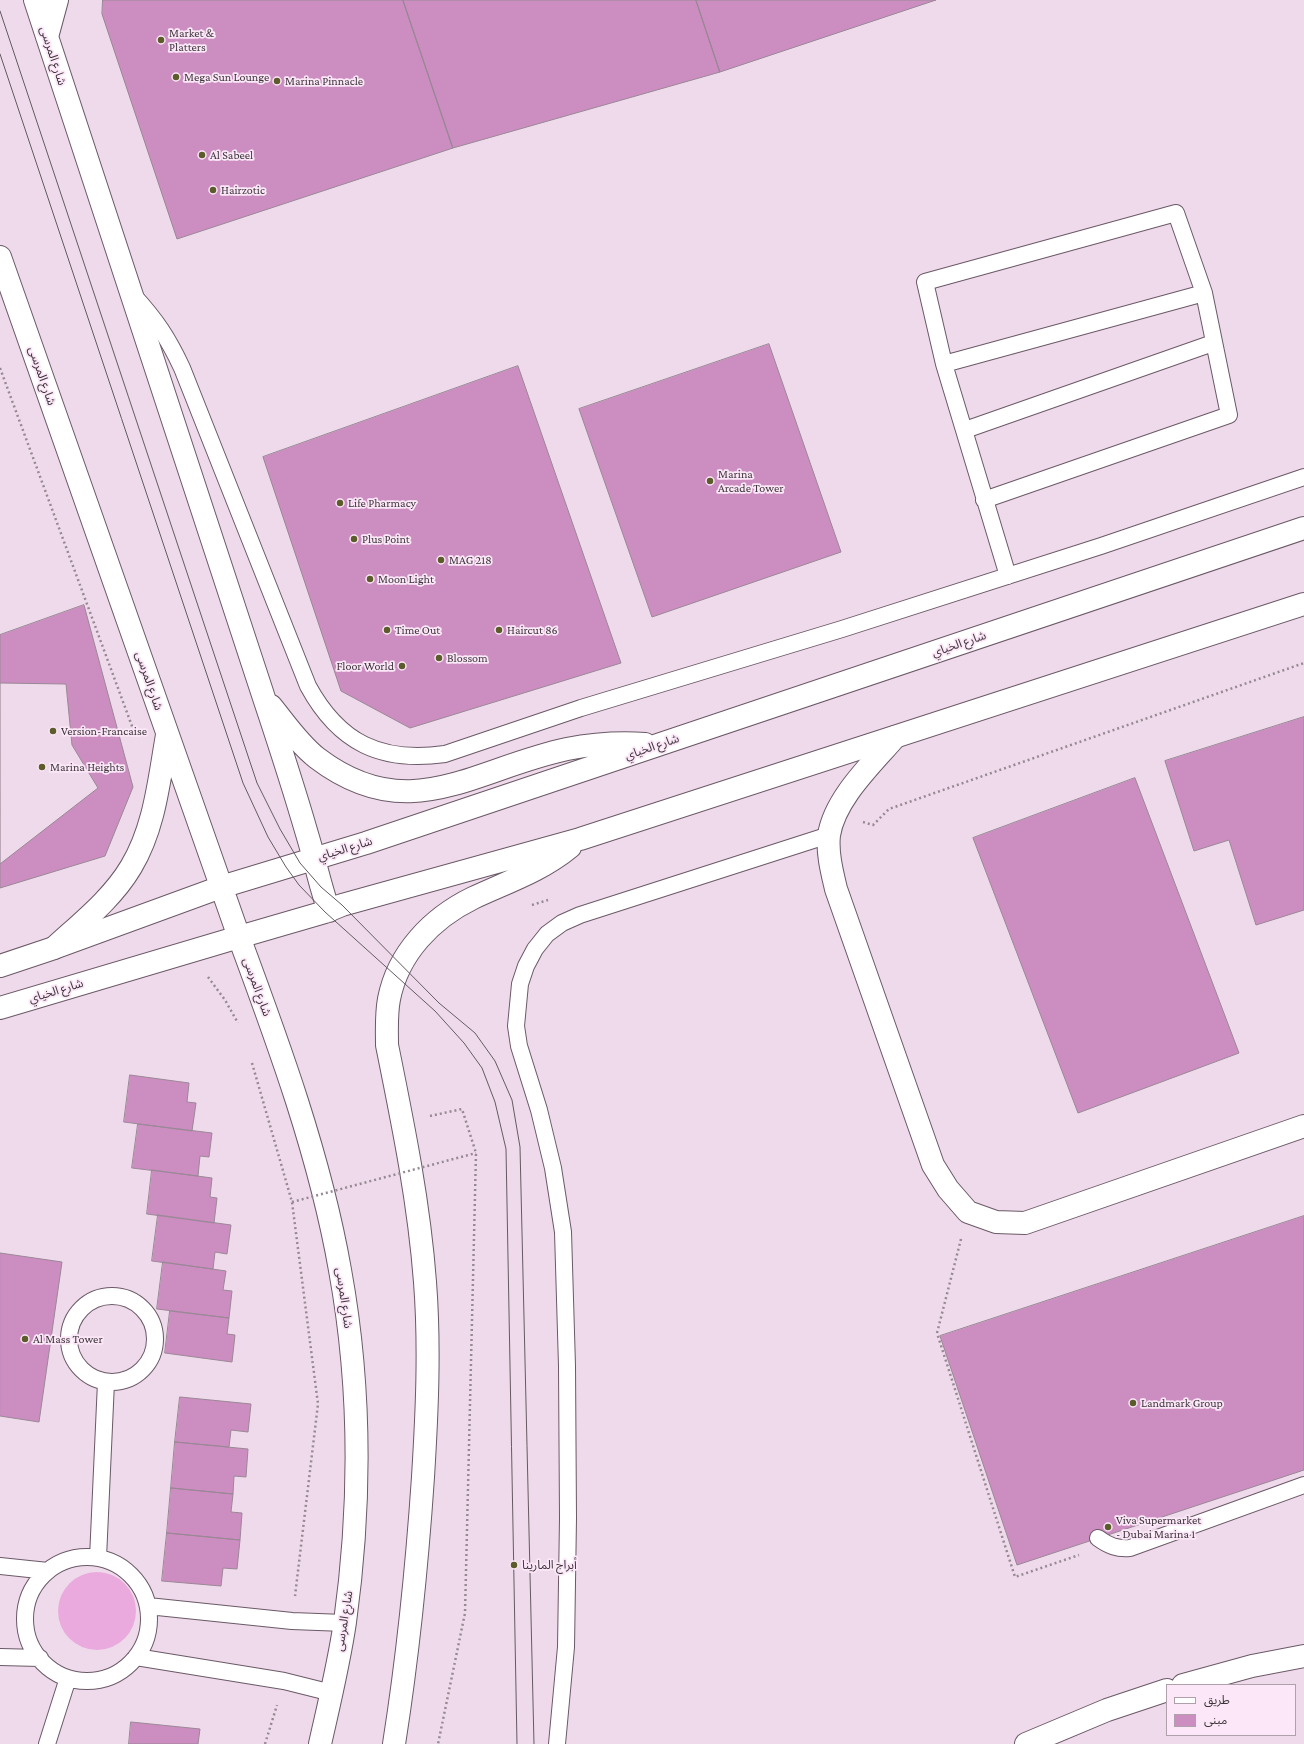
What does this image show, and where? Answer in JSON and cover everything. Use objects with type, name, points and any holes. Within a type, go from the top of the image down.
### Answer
[{"type":"main road","name":"شارع المرسى","points":[[35,0],[264,698],[329,910]]},
{"type":"main road","points":[[47,37],[57,0]]},
{"type":"main road","name":"شارع المرسى","points":[[0,257],[239,937],[270,1020],[298,1105],[325,1200],[340,1271],[351,1350],[355,1415],[356,1488],[352,1560],[344,1624],[332,1693],[320,1744]]},
{"type":"main road","name":"شارع الخياي","points":[[0,966],[54,948],[221,886],[366,843],[1304,528]]},
{"type":"main road","name":"شارع الخياي","points":[[0,1008],[342,905],[580,839],[1304,604]]},
{"type":"main road","points":[[264,698],[300,741],[316,756],[334,769],[353,780],[375,787],[396,791],[418,792],[440,788],[551,754],[596,744],[627,743],[658,745]]},
{"type":"main road","points":[[54,948],[105,900],[131,867],[141,848],[151,819],[168,734]]},
{"type":"main road","points":[[895,737],[852,786],[837,811],[829,834],[830,863],[836,889],[933,1164],[948,1189],[968,1212],[996,1222],[1025,1223],[1304,1126]]},
{"type":"main road","points":[[394,1744],[409,1636],[419,1543],[427,1403],[427,1357],[424,1277],[418,1211],[387,1045],[386,1022],[389,999],[396,976],[406,957],[419,938],[435,921],[453,908],[543,866],[562,854],[580,839]]},
{"type":"main road","points":[[1187,1684],[1252,1666],[1304,1656]]},
{"type":"main road","points":[[1026,1744],[1107,1710],[1166,1690]]},
{"type":"lane","points":[[984,500],[1229,415],[1213,343],[1204,293],[1176,212],[925,282],[944,364],[965,430],[984,500],[1008,576]]},
{"type":"lane","points":[[131,293],[152,315],[169,341],[182,368],[308,686],[316,702],[327,716],[355,740],[371,748],[389,754],[426,757],[445,754],[581,708],[842,629],[1008,576],[1304,477]]},
{"type":"lane","points":[[944,364],[1204,293]]},
{"type":"lane","points":[[965,430],[1213,343]]},
{"type":"lane","points":[[557,1744],[566,1647],[568,1518],[568,1366],[563,1232],[553,1168],[539,1110],[519,1046],[516,1026],[520,984],[526,966],[535,949],[547,934],[562,923],[588,913],[829,834]]},
{"type":"lane","points":[[109,1296],[124,1298],[139,1305],[149,1317],[154,1332],[154,1348],[148,1363],[137,1374],[123,1381],[106,1382],[91,1377],[79,1367],[71,1353],[68,1338],[72,1322],[80,1309],[93,1300],[109,1296]]},
{"type":"lane","points":[[98,1558],[106,1382]]},
{"type":"lane","points":[[1103,1542],[1118,1548],[1130,1548],[1304,1485]]},
{"type":"lane","points":[[80,1557],[98,1558],[112,1562],[124,1570],[135,1580],[143,1592],[148,1606],[149,1624],[145,1641],[136,1657],[122,1670],[105,1678],[86,1681],[68,1678],[52,1670],[40,1658],[31,1645],[26,1629],[25,1612],[29,1596],[37,1582],[48,1571],[63,1562],[80,1557]]},
{"type":"lane","points":[[0,1566],[48,1571]]},
{"type":"lane","points":[[148,1606],[292,1621],[344,1624]]},
{"type":"lane","points":[[0,1657],[40,1658]]},
{"type":"lane","points":[[136,1657],[284,1681],[332,1693]]},
{"type":"lane","points":[[47,1744],[68,1678]]},
{"type":"path","points":[[0,368],[136,738]]},
{"type":"path","points":[[192,950],[225,1000],[239,1026]]},
{"type":"path","points":[[252,1062],[292,1202],[318,1404],[292,1621]]},
{"type":"path","points":[[438,1744],[465,1613],[476,1154],[462,1109]]},
{"type":"path","points":[[292,1202],[476,1154]]},
{"type":"path","points":[[968,1212],[937,1333],[1015,1577],[1103,1542]]},
{"type":"path","points":[[265,1744],[284,1681]]},
{"type":"shaded area","points":[[97,1572],[112,1575],[125,1583],[133,1596],[136,1611],[133,1626],[125,1639],[112,1647],[97,1650],[82,1647],[69,1639],[61,1626],[58,1611],[61,1596],[69,1583],[82,1575]]},
{"type":"building","name":"Marina Pinnacle","points":[[103,0],[403,0],[453,148],[177,239],[102,14]]},
{"type":"building","points":[[403,0],[696,0],[720,72],[453,148]]},
{"type":"building","points":[[696,0],[936,0],[720,72]]},
{"type":"building","name":"Marina Arcade Tower","points":[[769,344],[841,552],[652,617],[579,409]]},
{"type":"building","name":"MAG 218","points":[[518,366],[621,663],[410,728],[341,691],[263,457]]},
{"type":"building","points":[[84,605],[133,787],[105,856],[0,888],[0,635]]},
{"type":"building","name":"Marina Heights","points":[[0,683],[66,684],[72,745],[98,788],[0,864]]},
{"type":"building","points":[[1304,717],[1304,910],[1256,925],[1229,840],[1194,851],[1165,761]]},
{"type":"building","points":[[1135,778],[1239,1053],[1078,1113],[973,838]]},
{"type":"building","points":[[130,1075],[189,1083],[187,1102],[196,1103],[192,1131],[124,1122]]},
{"type":"building","points":[[138,1124],[212,1133],[209,1157],[200,1156],[198,1176],[132,1168]]},
{"type":"building","points":[[152,1170],[212,1178],[210,1197],[217,1198],[214,1223],[147,1214]]},
{"type":"building","points":[[158,1215],[231,1225],[227,1254],[215,1252],[213,1269],[152,1261]]},
{"type":"building","name":"Landmark Group","points":[[1304,1216],[1304,1470],[1017,1565],[940,1336]]},
{"type":"building","name":"Al Mass Tower","points":[[0,1253],[62,1262],[39,1422],[0,1416]]},
{"type":"building","points":[[163,1262],[226,1271],[223,1290],[232,1291],[229,1318],[157,1309]]},
{"type":"building","points":[[170,1311],[229,1318],[227,1334],[235,1335],[232,1362],[165,1353]]},
{"type":"building","points":[[180,1397],[251,1404],[248,1432],[231,1430],[229,1447],[175,1442]]},
{"type":"building","points":[[175,1442],[248,1449],[246,1477],[234,1476],[233,1494],[171,1488]]},
{"type":"building","points":[[171,1488],[233,1494],[231,1512],[242,1513],[240,1540],[167,1533]]},
{"type":"building","points":[[167,1533],[240,1540],[237,1569],[223,1568],[221,1586],[162,1581]]},
{"type":"building","points":[[131,1722],[200,1729],[198,1744],[129,1744]]},
{"type":"tram line","points":[[0,11],[257,783],[280,829],[300,863],[321,887],[342,905],[439,1003],[475,1033],[495,1061],[512,1100],[520,1147],[534,1744]]},
{"type":"tram line","points":[[0,54],[243,783],[268,837],[299,885],[325,912],[435,1011],[464,1043],[482,1068],[495,1102],[506,1149],[517,1744]]},
{"type":"place","name":"Market & Platters","points":[[161,40]]},
{"type":"place","name":"Mega Sun Lounge","points":[[176,77]]},
{"type":"place","name":"Marina Pinnacle","points":[[277,81]]},
{"type":"place","name":"Al Sabeel","points":[[202,155]]},
{"type":"place","name":"Hairzotic","points":[[213,190]]},
{"type":"place","name":"Marina Arcade Tower","points":[[710,481]]},
{"type":"place","name":"Life Pharmacy","points":[[340,503]]},
{"type":"place","name":"Plus Point","points":[[354,539]]},
{"type":"place","name":"MAG 218","points":[[441,560]]},
{"type":"place","name":"Moon Light","points":[[370,579]]},
{"type":"place","name":"Time Out","points":[[387,630]]},
{"type":"place","name":"Haircut 86","points":[[499,630]]},
{"type":"place","name":"Blossom","points":[[439,658]]},
{"type":"place","name":"Floor World","points":[[402,666]]},
{"type":"place","name":"Version-Francaise","points":[[53,731]]},
{"type":"place","name":"Marina Heights","points":[[42,767]]},
{"type":"place","name":"Al Mass Tower","points":[[25,1339]]},
{"type":"place","name":"Landmark Group","points":[[1133,1403]]},
{"type":"place","name":"Viva Supermarket - Dubai Marina 1","points":[[1108,1527]]},
{"type":"place","name":"أبراج المارينا","points":[[514,1565]]}]
